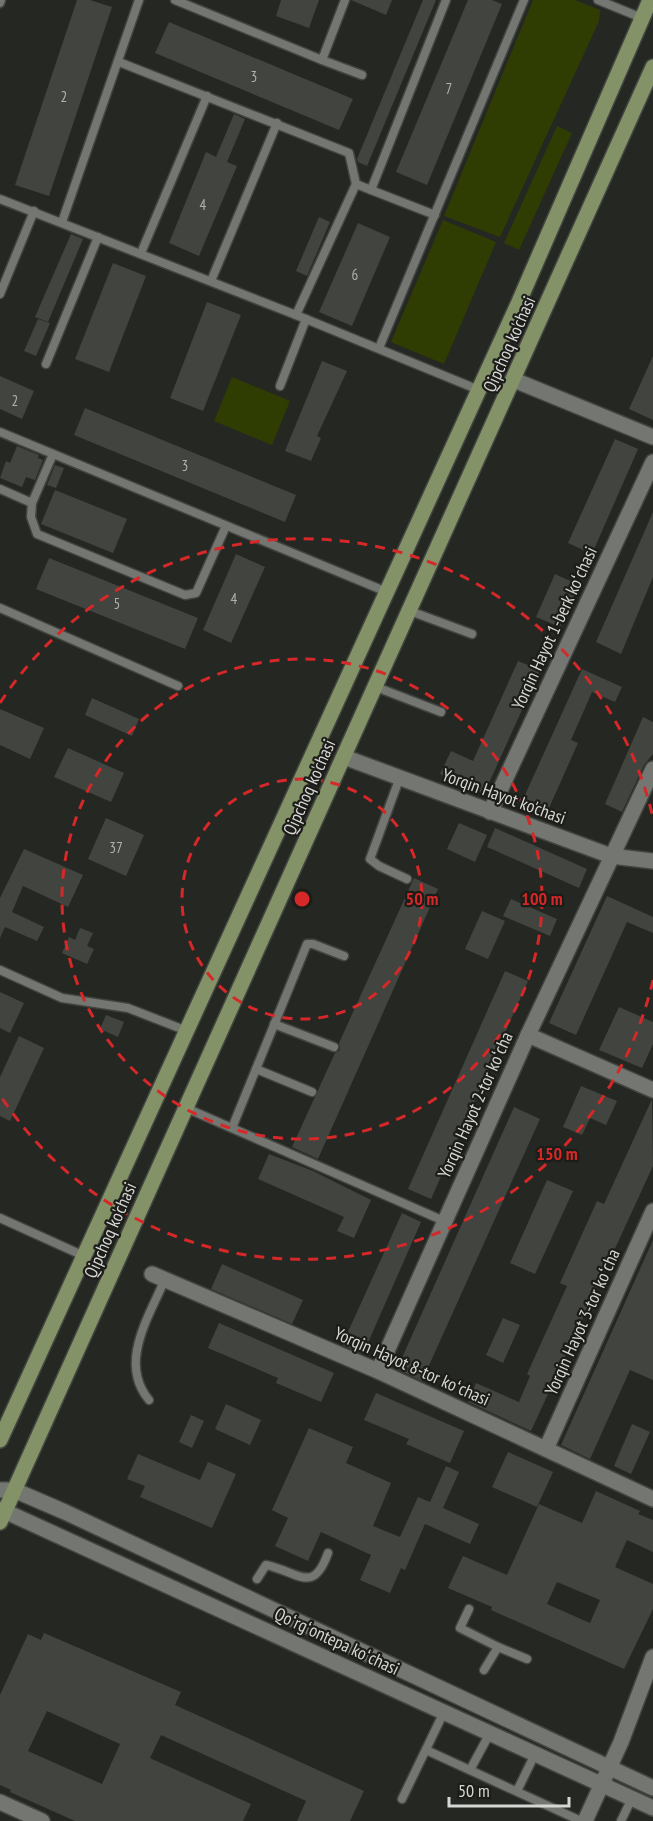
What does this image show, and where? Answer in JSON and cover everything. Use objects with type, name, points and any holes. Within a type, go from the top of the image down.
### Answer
[{"type":"main road","name":"Qipchoq ko'chasi","points":[[0,1440],[518,304],[650,0]]},
{"type":"main road","name":"Qipchoq ko'chasi","points":[[1,1515],[7,1490],[186,1108],[653,67]]},
{"type":"main road","points":[[518,304],[534,303],[542,316]]},
{"type":"main road","points":[[409,543],[420,556],[436,554]]},
{"type":"street","points":[[514,380],[653,437]]},
{"type":"street","name":"Yorqin Hayot 1-berk koʻchasi","points":[[490,812],[653,462]]},
{"type":"street","name":"Yorqin Hayot ko'chasi","points":[[344,757],[611,856],[653,861]]},
{"type":"street","name":"Yorqin Hayot 2-tor koʻcha","points":[[378,1371],[528,1035],[653,769]]},
{"type":"street","points":[[528,1035],[653,1090]]},
{"type":"street","name":"Yorqin Hayot 3-tor koʻcha","points":[[546,1449],[653,1211]]},
{"type":"street","name":"Yorqin Hayot 8-tor koʻchasi","points":[[159,1276],[378,1371],[653,1499]]},
{"type":"street","name":"Qoʻrgʻontepa koʻchasi","points":[[7,1490],[653,1788]]},
{"type":"street","name":"Qoʻrgʻontepa koʻchasi","points":[[1,1515],[444,1712],[653,1808]]},
{"type":"street","points":[[583,1821],[610,1768],[653,1657]]},
{"type":"street","points":[[0,1802],[42,1821]]},
{"type":"lane","points":[[63,222],[139,0]]},
{"type":"lane","points":[[175,0],[362,75]]},
{"type":"lane","points":[[321,60],[345,0]]},
{"type":"lane","points":[[371,190],[446,0]]},
{"type":"lane","points":[[380,348],[524,0]]},
{"type":"lane","points":[[598,0],[642,18]]},
{"type":"lane","points":[[119,62],[349,153],[356,184],[296,315]]},
{"type":"lane","points":[[141,253],[207,96]]},
{"type":"lane","points":[[211,281],[277,123]]},
{"type":"lane","points":[[356,184],[435,215]]},
{"type":"lane","points":[[0,199],[380,348],[479,390]]},
{"type":"lane","points":[[0,294],[34,211]]},
{"type":"lane","points":[[46,364],[98,237]]},
{"type":"lane","points":[[280,386],[306,319]]},
{"type":"lane","points":[[0,432],[387,592]]},
{"type":"lane","points":[[53,454],[32,502],[31,517],[38,534],[184,595],[196,593],[225,526]]},
{"type":"lane","points":[[0,489],[32,502]]},
{"type":"lane","points":[[0,608],[178,686]]},
{"type":"lane","points":[[410,611],[472,634]]},
{"type":"lane","points":[[376,687],[441,712]]},
{"type":"lane","points":[[400,777],[370,859],[379,866],[407,879]]},
{"type":"lane","points":[[232,1128],[307,944],[313,944],[344,956]]},
{"type":"lane","points":[[0,970],[62,998],[128,1008],[187,1031]]},
{"type":"lane","points":[[274,1024],[334,1047]]},
{"type":"lane","points":[[256,1069],[312,1092]]},
{"type":"lane","points":[[186,1108],[444,1221]]},
{"type":"lane","points":[[0,1218],[84,1257]]},
{"type":"lane","points":[[149,1400],[138,1388],[134,1368],[136,1348],[159,1276]]},
{"type":"lane","points":[[257,1579],[266,1564],[307,1578],[315,1577],[321,1571],[328,1553]]},
{"type":"lane","points":[[469,1609],[460,1628],[527,1659]]},
{"type":"lane","points":[[484,1670],[498,1647]]},
{"type":"lane","points":[[402,1799],[444,1712]]},
{"type":"lane","points":[[470,1770],[490,1733]]},
{"type":"lane","points":[[426,1750],[583,1821]]},
{"type":"lane","points":[[517,1791],[535,1754]]},
{"type":"lane","points":[[621,1821],[632,1798]]},
{"type":"green space","points":[[533,0],[575,0],[600,10],[599,21],[500,237],[444,216]]},
{"type":"green space","points":[[557,126],[572,133],[519,250],[504,243]]},
{"type":"green space","points":[[443,220],[496,242],[444,364],[391,342]]},
{"type":"green space","points":[[232,377],[290,401],[272,445],[214,421]]},
{"type":"building","points":[[77,0],[90,0],[112,7],[49,196],[15,185]]},
{"type":"building","points":[[281,0],[319,0],[309,28],[276,16]]},
{"type":"building","points":[[351,0],[392,0],[386,15]]},
{"type":"building","points":[[423,0],[436,0],[367,166],[358,162],[357,159]]},
{"type":"building","points":[[468,0],[492,0],[502,4],[427,185],[396,172]]},
{"type":"building","points":[[169,22],[353,99],[339,130],[155,53]]},
{"type":"building","points":[[234,114],[245,119],[227,162],[237,166],[199,256],[169,243],[206,152],[216,157]]},
{"type":"building","points":[[319,217],[330,222],[307,276],[296,271]]},
{"type":"building","points":[[358,223],[390,237],[352,326],[319,312]]},
{"type":"building","points":[[71,234],[83,239],[48,322],[35,317]]},
{"type":"building","points":[[113,263],[146,276],[109,372],[75,359]]},
{"type":"building","points":[[207,302],[241,315],[203,411],[170,398]]},
{"type":"building","points":[[38,319],[50,323],[36,356],[24,351]]},
{"type":"building","points":[[653,356],[653,420],[629,409]]},
{"type":"building","points":[[322,361],[347,371],[317,436],[321,438],[311,461],[285,451]]},
{"type":"building","points":[[0,376],[34,391],[22,419],[0,409]]},
{"type":"building","points":[[85,408],[296,495],[285,522],[74,435]]},
{"type":"building","points":[[615,439],[638,449],[592,554],[568,543]]},
{"type":"building","points":[[17,446],[39,455],[38,458],[43,460],[35,480],[26,477],[22,487],[0,478],[6,461],[10,463]]},
{"type":"building","points":[[55,465],[64,468],[56,488],[47,485]]},
{"type":"building","points":[[55,490],[127,519],[113,553],[41,524]]},
{"type":"building","points":[[653,512],[653,577],[621,654],[596,642]]},
{"type":"building","points":[[236,554],[265,567],[231,643],[203,630]]},
{"type":"building","points":[[49,558],[198,618],[185,649],[36,589]]},
{"type":"building","points":[[555,574],[579,585],[560,627],[536,617]]},
{"type":"building","points":[[518,661],[540,670],[484,794],[440,774],[451,751],[473,761]]},
{"type":"building","points":[[582,669],[622,687],[615,702],[592,692],[571,740],[578,743],[545,817],[520,806]]},
{"type":"building","points":[[92,698],[139,719],[132,736],[85,715]]},
{"type":"building","points":[[0,709],[44,728],[30,759],[0,745]]},
{"type":"building","points":[[643,717],[653,722],[653,754],[644,765],[622,812],[605,804]]},
{"type":"building","points":[[68,748],[124,773],[111,802],[54,777]]},
{"type":"building","points":[[106,818],[144,835],[126,876],[88,859]]},
{"type":"building","points":[[459,823],[487,835],[475,862],[447,849]]},
{"type":"building","points":[[495,828],[587,869],[579,888],[487,847]]},
{"type":"building","points":[[24,849],[83,875],[68,907],[23,886],[12,912],[44,927],[37,941],[5,927],[0,938],[0,898]]},
{"type":"building","points":[[414,878],[438,889],[318,1159],[292,1147],[335,1053],[340,1050],[339,1043]]},
{"type":"building","points":[[607,896],[653,917],[653,933],[627,922],[576,1035],[549,1023]]},
{"type":"building","points":[[511,899],[557,919],[550,936],[503,916]]},
{"type":"building","points":[[482,911],[505,921],[488,959],[465,949]]},
{"type":"building","points":[[80,928],[93,933],[87,946],[94,949],[87,964],[62,953],[69,937],[75,940]]},
{"type":"building","points":[[505,971],[528,981],[431,1199],[408,1189]]},
{"type":"building","points":[[0,992],[24,1003],[10,1033],[0,1028]]},
{"type":"building","points":[[619,1007],[653,1022],[653,1044],[642,1068],[599,1050]]},
{"type":"building","points":[[106,1015],[124,1022],[118,1037],[100,1029]]},
{"type":"building","points":[[19,1036],[44,1048],[10,1121],[0,1116],[0,1077]]},
{"type":"building","points":[[581,1086],[617,1101],[606,1125],[590,1118],[582,1135],[563,1127]]},
{"type":"building","points":[[652,1099],[653,1166],[531,1431],[468,1402],[476,1383],[519,1402],[530,1376],[527,1374],[567,1286],[560,1283],[597,1201],[604,1204]]},
{"type":"building","points":[[514,1107],[540,1119],[422,1381],[397,1369]]},
{"type":"building","points":[[269,1154],[313,1171],[371,1200],[354,1238],[337,1231],[344,1217],[258,1179]]},
{"type":"building","points":[[547,1180],[573,1191],[535,1274],[510,1263]]},
{"type":"building","points":[[402,1213],[421,1222],[363,1354],[342,1345]]},
{"type":"building","points":[[653,1240],[653,1380],[630,1370],[590,1459],[561,1445]]},
{"type":"building","points":[[222,1264],[303,1300],[292,1324],[211,1289]]},
{"type":"building","points":[[503,1318],[520,1325],[503,1363],[486,1355]]},
{"type":"building","points":[[219,1323],[334,1373],[321,1402],[276,1383],[278,1378],[208,1348]]},
{"type":"building","points":[[376,1393],[464,1431],[450,1463],[406,1444],[409,1439],[364,1420]]},
{"type":"building","points":[[226,1404],[261,1420],[250,1445],[215,1429]]},
{"type":"building","points":[[191,1415],[204,1421],[192,1448],[179,1442]]},
{"type":"building","points":[[632,1424],[650,1432],[631,1474],[614,1466]]},
{"type":"building","points":[[309,1428],[353,1447],[346,1463],[391,1483],[373,1526],[400,1537],[418,1497],[430,1502],[446,1466],[459,1472],[443,1508],[479,1524],[470,1544],[425,1524],[405,1570],[401,1568],[390,1593],[360,1580],[371,1555],[321,1532],[308,1561],[275,1546],[288,1518],[272,1510]]},
{"type":"building","points":[[508,1452],[553,1472],[537,1507],[492,1487]]},
{"type":"building","points":[[138,1454],[200,1480],[208,1462],[236,1474],[212,1528],[140,1497],[145,1486],[127,1479]]},
{"type":"building","points":[[596,1491],[640,1511],[638,1514],[653,1520],[653,1552],[627,1540],[615,1567],[653,1584],[653,1609],[624,1669],[491,1610],[492,1607],[448,1588],[463,1556],[507,1575],[539,1504],[582,1523]],"holes":[[[557,1582],[600,1600],[590,1623],[547,1604]]]},
{"type":"building","points":[[44,1633],[181,1692],[175,1705],[364,1791],[350,1821],[297,1821],[306,1801],[161,1735],[150,1758],[251,1804],[243,1821],[75,1821],[10,1792],[11,1790],[0,1785],[0,1695],[28,1634],[41,1640]],"holes":[[[47,1711],[120,1744],[102,1784],[28,1751]]]}]
